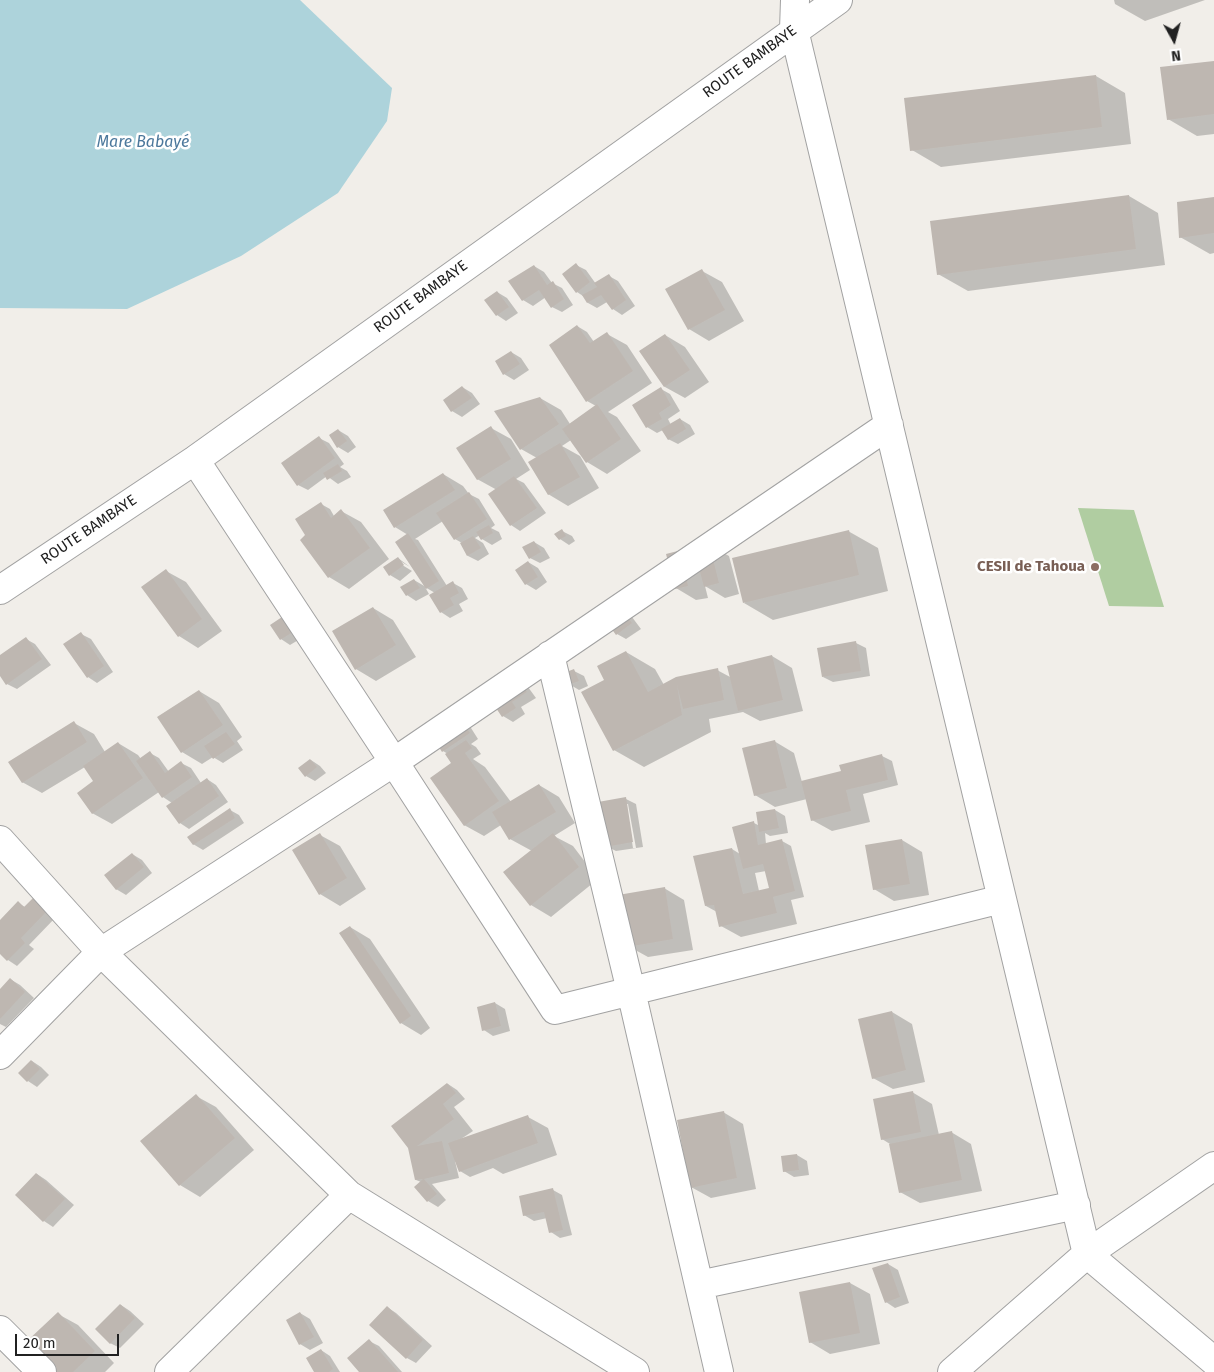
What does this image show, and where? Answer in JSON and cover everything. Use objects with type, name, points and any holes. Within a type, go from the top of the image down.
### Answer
[{"type":"street","points":[[795,0],[794,30],[1088,1254],[1214,1361]]},
{"type":"street","name":"ROUTE BAMBAYE","points":[[0,590],[195,460],[838,0]]},
{"type":"street","points":[[0,1055],[101,952],[394,762],[888,424]]},
{"type":"street","points":[[195,460],[555,1010],[1002,899]]},
{"type":"street","points":[[550,655],[631,991],[719,1372]]},
{"type":"street","points":[[0,840],[101,952],[350,1195],[635,1372]]},
{"type":"street","points":[[952,1372],[1088,1254],[1214,1166]]},
{"type":"street","points":[[169,1372],[350,1195]]},
{"type":"street","points":[[699,1285],[1076,1205]]},
{"type":"street","points":[[0,1330],[42,1372]]},
{"type":"green space","points":[[1078,508],[1134,510],[1164,607],[1109,606]]},
{"type":"water","name":"Mare Babayé","points":[[0,0],[300,0],[392,88],[387,121],[338,193],[241,256],[127,309],[0,308]]},
{"type":"building","points":[[1214,61],[1214,114],[1167,120],[1160,67]]},
{"type":"building","points":[[1096,75],[1102,127],[910,151],[904,98]]},
{"type":"building","points":[[1129,195],[1136,249],[937,275],[930,221]]},
{"type":"building","points":[[1214,197],[1214,233],[1179,238],[1177,202]]},
{"type":"building","points":[[576,263],[590,282],[576,293],[562,274]]},
{"type":"building","points":[[534,265],[547,285],[553,281],[564,299],[551,308],[539,290],[522,301],[508,281]]},
{"type":"building","points":[[702,269],[725,310],[688,330],[665,289]]},
{"type":"building","points":[[609,274],[626,300],[612,310],[601,295],[587,303],[582,295],[597,287],[594,283]]},
{"type":"building","points":[[497,291],[509,307],[496,316],[484,300]]},
{"type":"building","points":[[577,325],[590,343],[607,332],[633,371],[586,402],[549,345]]},
{"type":"building","points":[[665,334],[690,370],[664,387],[639,351]]},
{"type":"building","points":[[511,351],[520,364],[503,375],[495,361]]},
{"type":"building","points":[[462,386],[472,398],[451,412],[443,400]]},
{"type":"building","points":[[661,387],[671,405],[659,413],[662,419],[646,428],[632,405]]},
{"type":"building","points":[[540,397],[559,424],[520,450],[494,411]]},
{"type":"building","points":[[597,404],[621,439],[586,463],[562,429]]},
{"type":"building","points":[[680,418],[686,429],[668,440],[661,429]]},
{"type":"building","points":[[491,426],[511,459],[477,480],[456,448]]},
{"type":"building","points":[[338,429],[347,441],[337,448],[329,435]]},
{"type":"building","points":[[319,436],[335,458],[297,486],[281,463]]},
{"type":"building","points":[[560,443],[580,477],[548,495],[528,462]]},
{"type":"building","points":[[338,464],[342,471],[327,480],[323,473]]},
{"type":"building","points":[[443,473],[455,490],[394,528],[383,510]]},
{"type":"building","points":[[514,476],[537,508],[510,526],[488,494]]},
{"type":"building","points":[[469,492],[487,519],[454,540],[436,513]]},
{"type":"building","points":[[321,502],[331,518],[341,509],[370,548],[328,578],[300,540],[305,535],[295,519]]},
{"type":"building","points":[[489,525],[493,533],[481,540],[476,532]]},
{"type":"building","points":[[562,529],[566,536],[559,540],[554,534]]},
{"type":"building","points":[[849,530],[859,575],[743,603],[732,558]]},
{"type":"building","points":[[408,533],[439,581],[426,589],[395,542]]},
{"type":"building","points":[[473,536],[481,548],[467,556],[460,543]]},
{"type":"building","points":[[534,541],[541,552],[529,559],[522,547]]},
{"type":"building","points":[[709,543],[719,583],[704,587],[700,572],[686,576],[688,586],[675,589],[666,554]]},
{"type":"building","points":[[398,557],[404,565],[389,576],[383,567]]},
{"type":"building","points":[[528,561],[538,577],[525,585],[515,570]]},
{"type":"building","points":[[166,569],[202,619],[178,637],[141,587]]},
{"type":"building","points":[[414,579],[420,588],[406,596],[400,587]]},
{"type":"building","points":[[453,581],[459,593],[450,598],[454,605],[440,613],[429,595]]},
{"type":"building","points":[[373,607],[396,645],[355,670],[332,631]]},
{"type":"building","points":[[622,610],[632,623],[616,635],[606,621]]},
{"type":"building","points":[[285,615],[296,630],[280,640],[270,625]]},
{"type":"building","points":[[81,632],[104,666],[87,678],[63,644]]},
{"type":"building","points":[[26,637],[42,659],[6,685],[0,676],[0,655]]},
{"type":"building","points":[[856,641],[861,671],[822,677],[817,648]]},
{"type":"building","points":[[626,651],[648,692],[676,677],[718,668],[724,700],[683,709],[677,685],[682,715],[613,751],[581,692],[604,680],[597,666]]},
{"type":"building","points":[[772,655],[783,700],[738,711],[727,666]]},
{"type":"building","points":[[574,669],[579,681],[568,685],[564,673]]},
{"type":"building","points":[[518,680],[527,692],[512,702],[516,708],[502,717],[490,699]]},
{"type":"building","points":[[199,690],[223,725],[181,753],[157,717]]},
{"type":"building","points":[[74,721],[87,742],[22,783],[8,762]]},
{"type":"building","points":[[461,721],[470,733],[442,752],[434,739]]},
{"type":"building","points":[[226,732],[235,744],[213,759],[204,746]]},
{"type":"building","points":[[466,740],[472,748],[465,753],[499,801],[464,826],[430,778],[451,763],[445,754]]},
{"type":"building","points":[[775,740],[787,788],[754,796],[742,748]]},
{"type":"building","points":[[118,742],[143,778],[92,814],[77,793],[93,781],[83,766]]},
{"type":"building","points":[[150,751],[165,773],[181,761],[192,777],[162,798],[136,761]]},
{"type":"building","points":[[882,754],[888,780],[846,790],[851,811],[811,821],[801,781],[841,771],[839,765]]},
{"type":"building","points":[[310,759],[317,767],[305,777],[298,768]]},
{"type":"building","points":[[207,778],[219,796],[179,824],[166,806]]},
{"type":"building","points":[[539,784],[556,812],[509,840],[492,812]]},
{"type":"building","points":[[626,797],[633,842],[605,847],[598,802]]},
{"type":"building","points":[[230,808],[235,818],[193,845],[187,837]]},
{"type":"building","points":[[775,809],[779,828],[759,832],[756,812]]},
{"type":"building","points":[[754,821],[758,845],[782,839],[795,891],[773,897],[777,913],[719,927],[714,905],[705,906],[693,856],[732,848],[743,894],[769,888],[763,864],[743,869],[732,827]]},
{"type":"building","points":[[320,833],[347,878],[319,895],[292,850]]},
{"type":"building","points":[[553,833],[579,867],[530,906],[503,872]]},
{"type":"building","points":[[902,839],[910,884],[873,890],[865,845]]},
{"type":"building","points":[[132,853],[144,867],[116,890],[104,875]]},
{"type":"building","points":[[665,887],[673,939],[627,947],[618,895]]},
{"type":"building","points":[[33,898],[47,911],[21,938],[25,943],[7,961],[0,954],[0,920],[18,901],[24,907]]},
{"type":"building","points":[[350,926],[411,1016],[400,1024],[339,933]]},
{"type":"building","points":[[10,978],[25,992],[0,1019],[0,989]]},
{"type":"building","points":[[495,1002],[501,1026],[482,1031],[477,1007]]},
{"type":"building","points":[[892,1011],[906,1070],[872,1079],[858,1019]]},
{"type":"building","points":[[31,1060],[40,1069],[27,1082],[18,1073]]},
{"type":"building","points":[[447,1083],[456,1093],[443,1104],[454,1119],[417,1146],[442,1141],[449,1173],[424,1179],[437,1194],[427,1202],[414,1187],[423,1179],[415,1180],[408,1148],[391,1126]]},
{"type":"building","points":[[913,1091],[921,1132],[881,1140],[873,1099]]},
{"type":"building","points":[[196,1094],[235,1138],[179,1186],[140,1141]]},
{"type":"building","points":[[724,1111],[737,1178],[690,1188],[677,1120]]},
{"type":"building","points":[[528,1115],[538,1143],[459,1172],[448,1143]]},
{"type":"building","points":[[952,1131],[962,1180],[899,1193],[889,1144]]},
{"type":"building","points":[[797,1154],[799,1170],[783,1172],[781,1156]]},
{"type":"building","points":[[36,1173],[65,1199],[43,1222],[15,1195]]},
{"type":"building","points":[[553,1188],[563,1230],[549,1233],[544,1212],[523,1216],[519,1196]]},
{"type":"building","points":[[888,1263],[900,1297],[885,1303],[872,1268]]},
{"type":"building","points":[[850,1282],[860,1333],[809,1343],[799,1292]]},
{"type":"building","points":[[120,1304],[135,1318],[110,1344],[95,1329]]},
{"type":"building","points":[[387,1306],[423,1340],[406,1359],[369,1325]]},
{"type":"building","points":[[58,1312],[95,1351],[73,1372],[54,1372],[26,1342]]},
{"type":"building","points":[[300,1312],[314,1337],[299,1345],[286,1320]]},
{"type":"building","points":[[369,1339],[398,1372],[359,1372],[347,1358]]},
{"type":"building","points":[[321,1349],[333,1369],[329,1372],[314,1372],[306,1358]]},
{"type":"place","name":"CESII de Tahoua","points":[[1095,567]]}]
